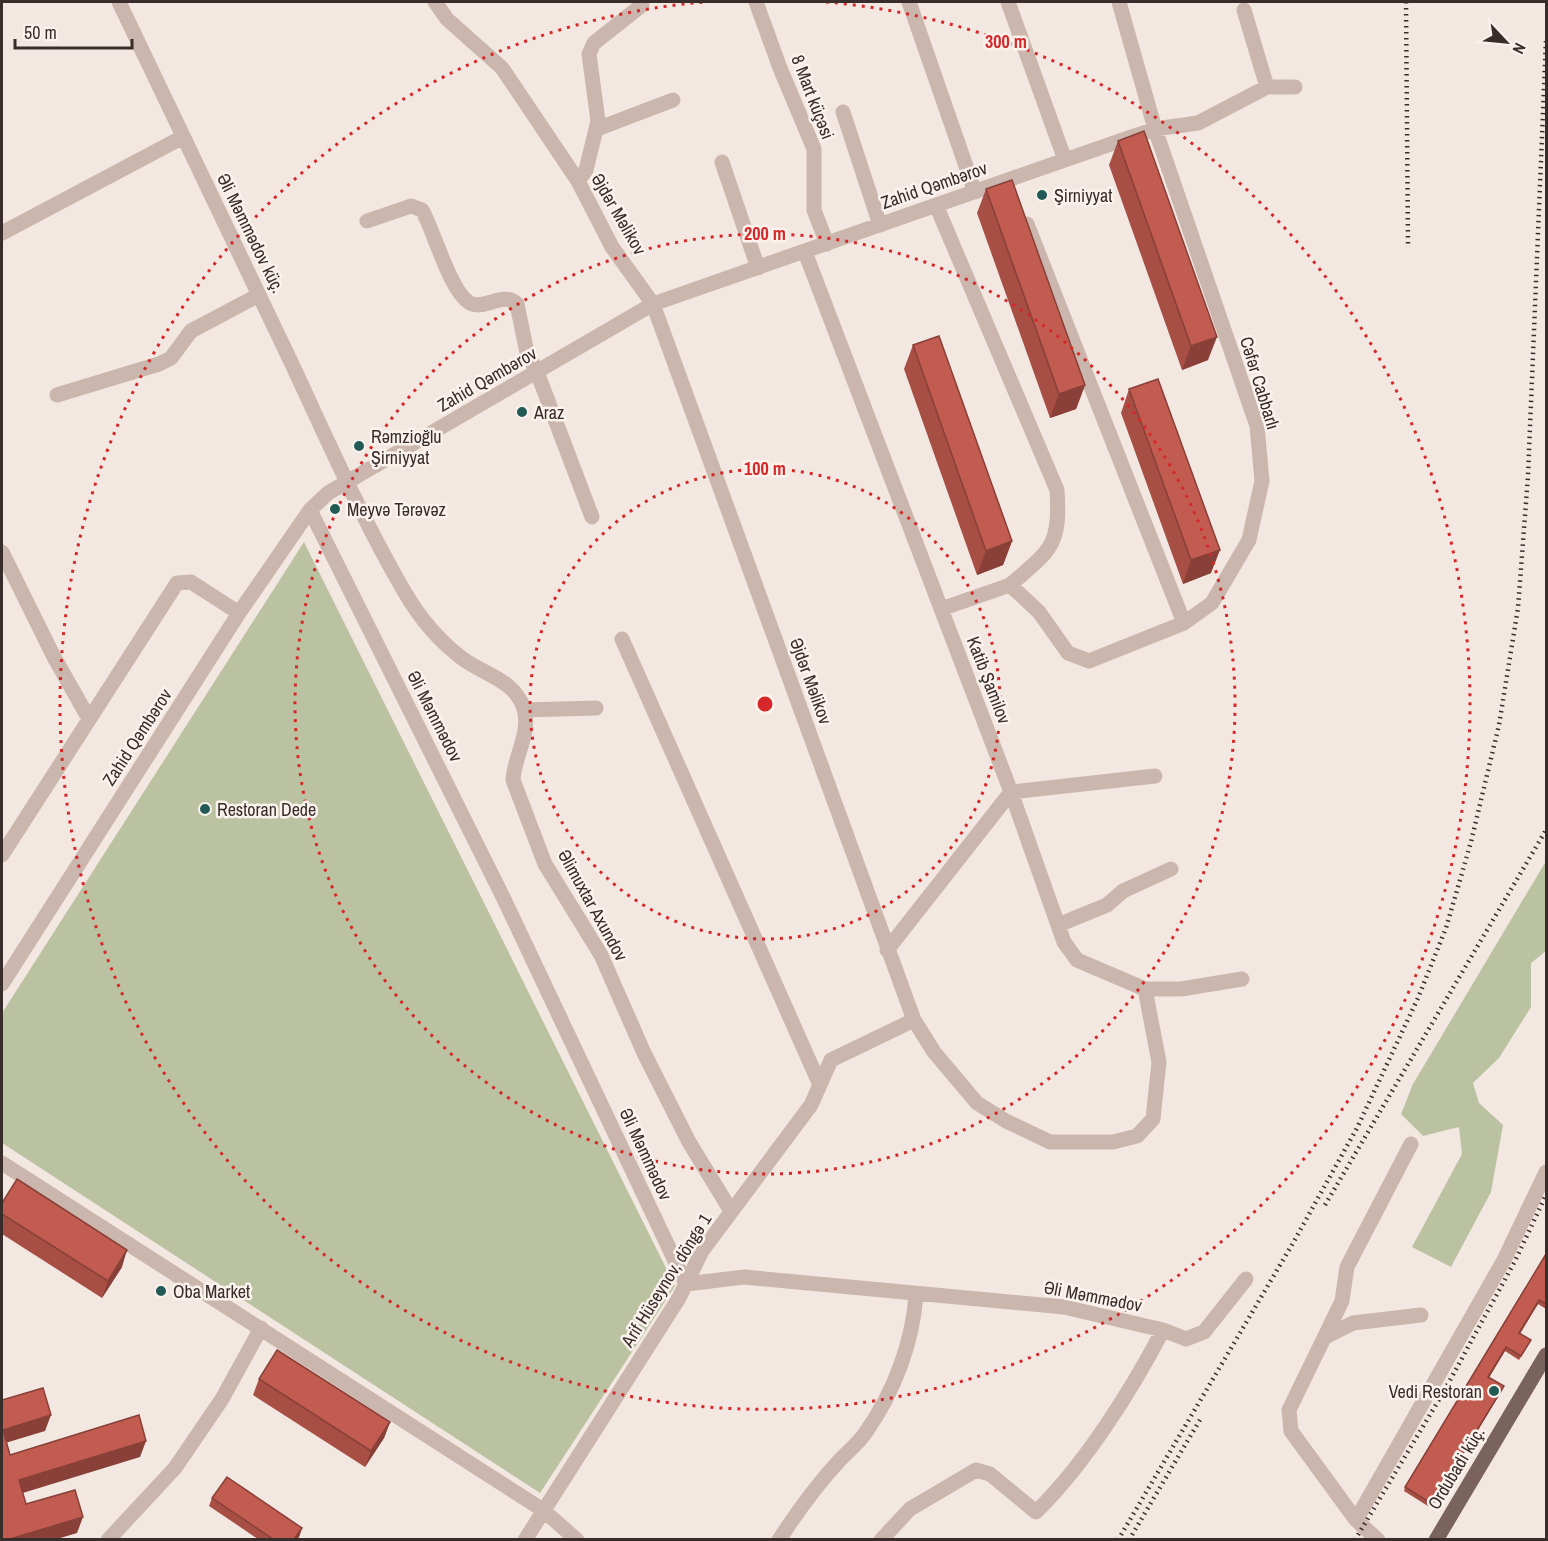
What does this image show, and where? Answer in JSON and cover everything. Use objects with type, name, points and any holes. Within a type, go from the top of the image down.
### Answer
[{"type":"main road","name":"Ordubadi küç.","points":[[1436,1539],[1546,1355]]},
{"type":"street","name":"Əli Məmmədov küç.","points":[[119,2],[348,482]]},
{"type":"street","name":"Əjdər Məlikov","points":[[435,2],[447,19],[502,68],[578,181],[612,247],[654,304],[887,950],[914,1020],[934,1052],[977,1103],[1006,1121],[1050,1142],[1113,1142],[1137,1136],[1153,1119],[1159,1062],[1145,989]]},
{"type":"street","name":"8 Mart küçəsi","points":[[756,2],[780,68],[814,148],[814,210],[827,244]]},
{"type":"street","points":[[909,2],[975,192]]},
{"type":"street","points":[[1008,2],[1065,160]]},
{"type":"street","name":"Cəfər Cabbarlı","points":[[1010,585],[1039,612],[1068,653],[1089,661],[1184,623],[1212,603],[1249,540],[1262,481],[1257,426],[1155,129],[1119,2]]},
{"type":"street","points":[[578,181],[586,170],[597,129],[598,114],[590,54],[594,43],[642,5]]},
{"type":"street","points":[[1244,10],[1268,87],[1295,87]]},
{"type":"street","name":"Zahid Qəmbərov","points":[[2,984],[240,613],[310,510],[328,493],[654,304],[975,192],[1012,185],[1065,160],[1155,129],[1198,123],[1212,118],[1268,87]]},
{"type":"street","points":[[597,129],[673,100]]},
{"type":"street","points":[[843,112],[880,225]]},
{"type":"street","points":[[2,233],[183,137]]},
{"type":"street","points":[[722,162],[758,268]]},
{"type":"street","points":[[936,205],[1057,490],[1059,519],[1050,550],[1010,585],[941,609]]},
{"type":"street","points":[[367,221],[411,206],[422,210],[450,275],[465,299],[477,305],[505,299],[517,304],[527,353],[537,372],[592,517]]},
{"type":"street","points":[[1023,213],[1184,623]]},
{"type":"street","name":"Katib Şamilov","points":[[805,252],[1011,792],[1064,942],[1077,960],[1145,989],[1181,989],[1242,979]]},
{"type":"street","points":[[57,395],[159,364],[171,357],[191,332],[259,295]]},
{"type":"street","points":[[348,482],[404,591],[425,622],[463,658],[484,672],[506,682],[524,710],[596,708]]},
{"type":"street","name":"Əli Məmmədov","points":[[310,510],[498,887],[686,1284],[744,1277],[1064,1307],[1163,1330],[1186,1339],[1204,1332],[1246,1279]]},
{"type":"street","points":[[2,552],[88,717]]},
{"type":"street","points":[[2,855],[88,717],[177,583],[191,582],[240,613]]},
{"type":"street","points":[[621,639],[820,1085]]},
{"type":"street","name":"Əlimuxtar Axundov","points":[[524,710],[525,734],[513,766],[513,780],[545,864],[601,956],[644,1053],[689,1143],[731,1211]]},
{"type":"street","points":[[887,950],[1011,792],[1155,776]]},
{"type":"street","points":[[1058,924],[1107,905],[1123,891],[1171,869]]},
{"type":"street","name":"Arif Hüseynov, döngə 1","points":[[525,1539],[686,1284],[702,1251],[811,1105],[831,1060],[914,1020]]},
{"type":"street","points":[[1378,1539],[1356,1520],[1291,1431],[1289,1410],[1327,1336],[1342,1301],[1347,1267],[1411,1144]]},
{"type":"street","points":[[2,1163],[543,1510],[577,1539]]},
{"type":"street","points":[[1356,1520],[1499,1270],[1546,1172]]},
{"type":"street","points":[[779,1539],[800,1507],[866,1433],[884,1401],[902,1363],[915,1315],[916,1294]]},
{"type":"street","points":[[1327,1336],[1353,1323],[1421,1315]]},
{"type":"street","points":[[108,1539],[175,1468],[222,1399],[261,1328]]},
{"type":"street","points":[[880,1539],[910,1509],[976,1470],[990,1474],[1036,1512],[1053,1496],[1133,1386],[1163,1330]]},
{"type":"green space","points":[[304,542],[675,1286],[540,1493],[2,1143],[2,1013]]},
{"type":"green space","points":[[1546,861],[1546,951],[1531,963],[1531,1007],[1499,1058],[1473,1083],[1479,1103],[1503,1125],[1491,1192],[1451,1267],[1412,1247],[1462,1154],[1459,1127],[1423,1136],[1401,1114],[1413,1084]]},
{"type":"building","points":[[1144,131],[1217,337],[1191,346],[1118,141]]},
{"type":"building","points":[[1012,180],[1085,385],[1059,394],[986,189]]},
{"type":"building","points":[[939,336],[1012,541],[986,551],[913,345]]},
{"type":"building","points":[[1158,379],[1220,550],[1191,560],[1129,389]]},
{"type":"building","points":[[17,1179],[127,1250],[108,1281],[2,1214],[2,1203]]},
{"type":"building","points":[[1546,1254],[1546,1304],[1539,1300],[1519,1333],[1531,1340],[1521,1356],[1506,1347],[1488,1377],[1504,1386],[1432,1504],[1405,1487]]},
{"type":"building","points":[[277,1350],[390,1422],[371,1451],[259,1379]]},
{"type":"building","points":[[43,1388],[51,1415],[3,1430],[10,1455],[139,1415],[146,1441],[19,1480],[26,1504],[75,1490],[83,1517],[10,1539],[2,1539],[2,1400]]},
{"type":"building","points":[[227,1477],[302,1528],[294,1539],[273,1539],[212,1498]]},
{"type":"railway","points":[[1406,2],[1408,244]]},
{"type":"railway","points":[[1118,1540],[1293,1243],[1357,1128],[1418,998],[1446,928],[1471,842],[1499,725],[1518,608],[1528,476],[1546,39]]},
{"type":"railway","points":[[1325,1205],[1546,830]]},
{"type":"railway","points":[[1355,1540],[1443,1393],[1515,1261],[1546,1195]]},
{"type":"railway","points":[[1129,1540],[1201,1418]]},
{"type":"place","name":"Şirniyyat","points":[[1042,195]]},
{"type":"place","name":"Araz","points":[[522,412]]},
{"type":"place","name":"Rəmzioğlu Şirniyyat","points":[[359,446]]},
{"type":"place","name":"Meyvə Tərəvəz","points":[[335,509]]},
{"type":"place","name":"Restoran Dede","points":[[205,809]]},
{"type":"place","name":"Oba Market","points":[[161,1291]]},
{"type":"place","name":"Vedi Restoran","points":[[1494,1391]]}]
